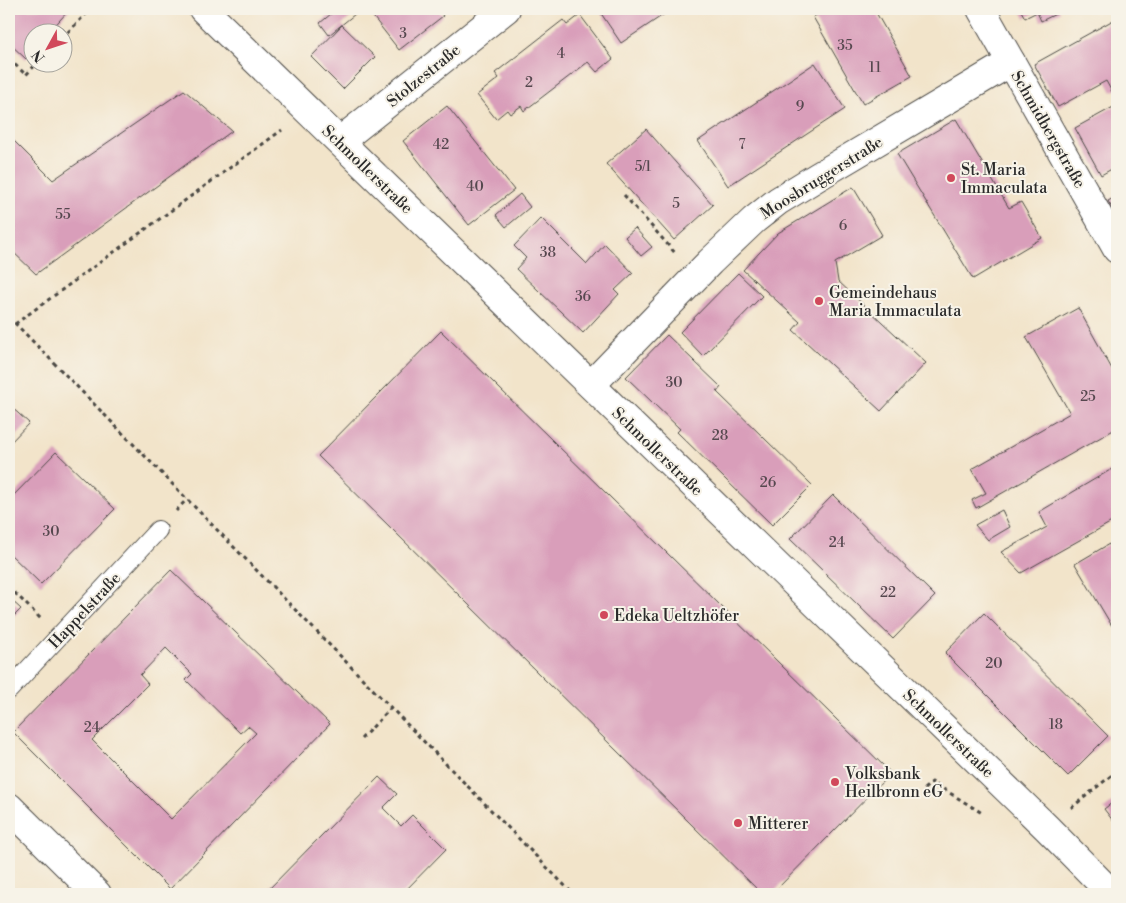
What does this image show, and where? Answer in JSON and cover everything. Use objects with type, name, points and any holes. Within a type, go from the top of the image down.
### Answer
[{"type":"street","name":"Schmollerstraße","points":[[203,9],[1112,894]]},
{"type":"street","name":"Stolzestraße","points":[[340,141],[506,9]]},
{"type":"street","name":"Schmidbergstraße","points":[[981,9],[1117,249]]},
{"type":"street","name":"Moosbruggerstraße","points":[[591,385],[754,220],[817,177],[1011,62]]},
{"type":"street","points":[[9,807],[98,894]]},
{"type":"lane","name":"Happelstraße","points":[[9,690],[158,530]]},
{"type":"path","points":[[72,28],[91,9]]},
{"type":"path","points":[[9,59],[22,71]]},
{"type":"path","points":[[15,324],[307,110]]},
{"type":"path","points":[[624,195],[696,277]]},
{"type":"path","points":[[9,317],[573,894]]},
{"type":"path","points":[[9,587],[59,636]]},
{"type":"path","points":[[361,739],[391,708]]},
{"type":"path","points":[[1046,828],[1117,771]]},
{"type":"building","points":[[9,9],[70,9],[58,22],[22,22],[22,55],[9,43]]},
{"type":"building","points":[[337,9],[350,9],[355,14],[329,35],[320,23]]},
{"type":"building","points":[[367,9],[438,9],[443,16],[399,50]]},
{"type":"building","points":[[598,9],[672,9],[621,43]]},
{"type":"building","points":[[827,9],[874,9],[912,76],[863,104],[813,17]]},
{"type":"building","points":[[1020,9],[1059,9],[1060,12],[1041,21],[1037,12],[1025,18]]},
{"type":"building","points":[[580,15],[613,59],[597,72],[588,62],[524,111],[521,106],[510,114],[507,110],[496,119],[477,95],[499,78],[495,73],[563,20],[567,25]]},
{"type":"building","points":[[1117,18],[1117,89],[1112,92],[1106,81],[1058,107],[1034,64]]},
{"type":"building","points":[[342,25],[375,57],[343,89],[311,57]]},
{"type":"building","points":[[815,63],[845,109],[728,186],[698,141]]},
{"type":"building","points":[[184,90],[232,131],[36,274],[9,248],[9,136],[53,180]]},
{"type":"building","points":[[1117,105],[1117,166],[1101,175],[1075,128]]},
{"type":"building","points":[[447,106],[514,190],[469,225],[403,141]]},
{"type":"building","name":"St. Maria Immaculata","points":[[956,119],[1009,208],[1021,202],[1042,238],[973,279],[897,154]]},
{"type":"building","points":[[646,129],[713,205],[674,240],[606,164]]},
{"type":"building","name":"Gemeindehaus Maria Immaculata","points":[[853,187],[882,235],[835,263],[838,281],[926,363],[881,411],[793,330],[800,322],[743,270],[778,233]]},
{"type":"building","points":[[520,194],[530,207],[506,227],[496,215]]},
{"type":"building","points":[[1117,196],[1117,217],[1108,201]]},
{"type":"building","points":[[541,218],[587,264],[605,244],[633,273],[615,290],[619,294],[583,333],[516,269],[526,258],[514,246]]},
{"type":"building","points":[[635,228],[652,247],[641,256],[625,237]]},
{"type":"building","points":[[738,273],[762,296],[703,356],[680,332]]},
{"type":"building","points":[[1078,308],[1117,378],[1117,428],[976,508],[972,500],[986,493],[972,469],[1070,413],[1026,337]]},
{"type":"building","name":"Edeka Ueltzhöfer","points":[[441,331],[891,773],[772,894],[762,894],[318,456]]},
{"type":"building","points":[[667,335],[721,387],[717,392],[812,485],[772,525],[677,432],[680,429],[626,377]]},
{"type":"building","points":[[9,405],[29,423],[9,444]]},
{"type":"building","points":[[56,452],[115,509],[41,584],[9,553],[9,500]]},
{"type":"building","points":[[1117,466],[1117,519],[1021,573],[1001,552],[1047,527],[1039,512]]},
{"type":"building","points":[[833,495],[935,596],[893,639],[790,539]]},
{"type":"building","points":[[1002,510],[1010,527],[988,540],[975,525]]},
{"type":"building","points":[[1109,544],[1117,557],[1117,623],[1112,626],[1075,564]]},
{"type":"building","points":[[171,570],[330,724],[170,889],[13,732]],"holes":[[[166,648],[192,674],[186,680],[240,733],[248,726],[256,733],[171,819],[92,740],[148,684],[140,675]]]},
{"type":"building","points":[[9,598],[21,609],[9,621]]},
{"type":"building","points":[[984,613],[1108,736],[1068,776],[945,653]]},
{"type":"building","points":[[379,777],[397,794],[383,808],[401,826],[412,815],[446,849],[402,894],[264,894]]},
{"type":"building","points":[[1117,799],[1117,826],[1104,809]]},
{"type":"place","name":"St. Maria Immaculata","points":[[951,178]]},
{"type":"place","name":"Gemeindehaus Maria Immaculata","points":[[819,301]]},
{"type":"place","name":"Edeka Ueltzhöfer","points":[[604,615]]},
{"type":"place","name":"Volksbank Heilbronn eG","points":[[835,782]]},
{"type":"place","name":"Mitterer","points":[[738,823]]}]
